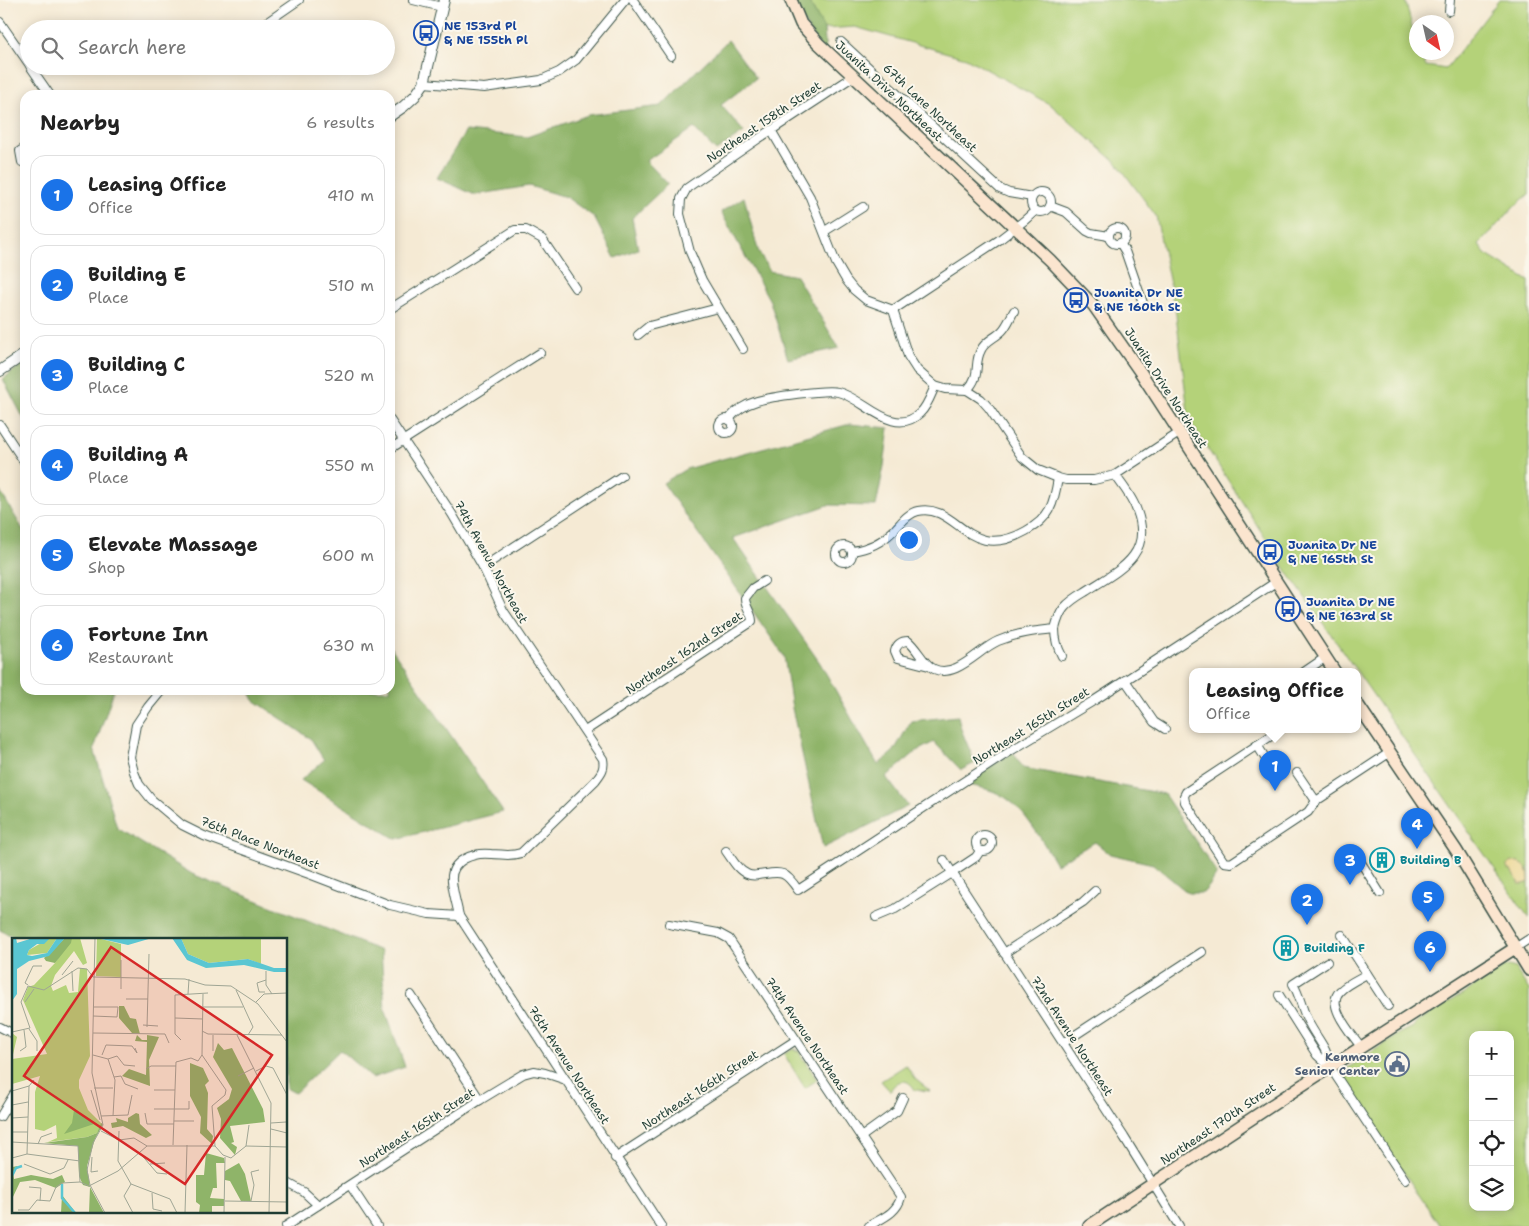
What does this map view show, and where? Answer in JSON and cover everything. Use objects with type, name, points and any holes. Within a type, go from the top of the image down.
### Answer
[{"type":"main road","name":"Juanita Drive Northeast","points":[[791,0],[796,14],[807,32],[1015,227],[1094,306],[1136,366],[1332,668]]},
{"type":"main road","points":[[1361,711],[1456,850],[1529,970]]},
{"type":"main road","name":"Northeast 170th Street","points":[[1089,1226],[1515,948]]},
{"type":"street","points":[[270,20],[299,0]]},
{"type":"street","points":[[395,112],[409,102],[424,83],[443,3],[413,0]]},
{"type":"street","points":[[424,83],[484,88],[541,80],[559,72],[576,60],[625,0]]},
{"type":"street","points":[[633,0],[671,56]]},
{"type":"street","points":[[1449,12],[1450,0]]},
{"type":"street","points":[[0,22],[20,51]]},
{"type":"street","name":"67th Lane Northeast","points":[[841,42],[1000,189],[1009,194],[1032,197],[1038,192],[1045,193],[1050,198],[1050,206],[1066,212],[1086,231],[1109,236]]},
{"type":"street","points":[[37,75],[47,90]]},
{"type":"street","name":"Northeast 158th Street","points":[[718,308],[702,280],[690,252],[680,214],[681,199],[687,188],[854,76]]},
{"type":"street","points":[[771,130],[810,197],[836,263],[846,280],[866,300],[893,310]]},
{"type":"street","points":[[1032,197],[1031,204],[1035,211]]},
{"type":"street","points":[[893,310],[999,240],[1035,211],[1044,212],[1050,206]]},
{"type":"street","points":[[825,231],[863,207]]},
{"type":"street","name":"67th Lane Northeast","points":[[1114,229],[1123,230],[1125,236],[1120,243],[1114,243],[1109,236],[1111,230],[1114,229]]},
{"type":"street","points":[[395,307],[515,230],[526,230],[542,239],[575,288]]},
{"type":"street","name":"67th Lane Northeast","points":[[1120,243],[1125,251],[1143,303]]},
{"type":"street","points":[[638,336],[649,326],[718,308],[743,349]]},
{"type":"street","points":[[893,310],[908,356],[916,370],[935,386],[945,389],[968,390],[980,399],[989,408],[1022,457],[1038,470],[1066,480],[1094,480],[1115,475],[1179,433]]},
{"type":"street","points":[[968,390],[973,385],[977,375],[978,355],[981,348],[1002,331],[1014,311]]},
{"type":"street","points":[[395,446],[540,353]]},
{"type":"street","points":[[0,371],[20,357]]},
{"type":"street","points":[[729,420],[739,410],[758,401],[836,391],[852,396],[884,418],[898,422],[920,414],[935,386]]},
{"type":"street","points":[[0,425],[20,455]]},
{"type":"street","name":"74th Avenue Northeast","points":[[395,428],[452,514],[483,568],[503,610],[585,731],[603,759],[604,766],[602,773],[582,794],[521,853],[512,856],[489,853],[472,855],[460,861],[453,870],[451,880],[459,916]]},
{"type":"street","points":[[1062,656],[1055,636],[1057,619],[1060,614],[1072,600],[1131,560],[1139,549],[1141,536],[1137,511],[1115,475]]},
{"type":"street","points":[[483,568],[622,476]]},
{"type":"street","points":[[852,551],[871,546],[884,539],[910,513],[924,510],[940,513],[972,535],[985,540],[1009,539],[1034,527],[1044,519],[1054,499],[1058,478]]},
{"type":"street","name":"Northeast 162nd Street","points":[[585,731],[750,624],[752,617],[745,598],[753,588],[764,581]]},
{"type":"street","name":"Northeast 165th Street","points":[[726,851],[735,864],[744,872],[753,876],[774,873],[784,874],[798,890],[1004,755],[1125,680],[1276,582]]},
{"type":"street","points":[[929,666],[936,670],[948,671],[955,669],[996,642],[1026,632],[1055,628]]},
{"type":"street","points":[[1310,668],[1326,658]]},
{"type":"street","points":[[1125,680],[1154,722],[1165,730]]},
{"type":"street","name":"76th Place Northeast","points":[[158,695],[136,725],[130,757],[140,784],[166,813],[182,825],[204,836],[390,905],[430,914],[459,916]]},
{"type":"street","points":[[1275,733],[1186,792],[1184,796],[1185,802],[1224,862],[1231,863],[1265,841],[1308,812],[1316,801],[1389,753]]},
{"type":"street","points":[[1257,745],[1276,775]]},
{"type":"street","points":[[1297,773],[1316,801]]},
{"type":"street","points":[[876,917],[895,909],[952,873],[976,857],[980,851]]},
{"type":"street","name":"72nd Avenue Northeast","points":[[944,860],[1124,1137],[1179,1226]]},
{"type":"street","points":[[1360,861],[1380,892]]},
{"type":"street","points":[[1004,954],[1083,902],[1094,891]]},
{"type":"street","name":"76th Avenue Northeast","points":[[459,916],[661,1226]]},
{"type":"street","name":"74th Avenue Northeast","points":[[669,924],[718,934],[728,939],[861,1136],[901,1197],[898,1205],[890,1214],[869,1226]]},
{"type":"street","points":[[1342,935],[1388,1006]]},
{"type":"street","points":[[1515,948],[1529,939]]},
{"type":"street","points":[[1063,1043],[1202,952]]},
{"type":"street","points":[[1326,962],[1293,984],[1308,1023],[1327,1052],[1330,1067]]},
{"type":"street","points":[[1361,1047],[1337,1011],[1335,1001],[1341,990],[1367,974]]},
{"type":"street","points":[[410,994],[480,1100]]},
{"type":"street","points":[[1279,995],[1317,1055],[1330,1067],[1405,1180]]},
{"type":"street","points":[[0,1027],[12,1033]]},
{"type":"street","name":"Northeast 166th Street","points":[[615,1158],[796,1040]]},
{"type":"street","name":"Northeast 165th Street","points":[[286,1226],[523,1074],[534,1071],[545,1072],[566,1080]]},
{"type":"street","points":[[0,1117],[12,1097]]},
{"type":"street","points":[[861,1136],[897,1111],[903,1098]]},
{"type":"street","points":[[288,1183],[304,1192],[318,1205]]},
{"type":"street","points":[[350,1185],[377,1226]]},
{"type":"green space","points":[[789,0],[808,0],[824,29],[826,55]]},
{"type":"green space","points":[[808,0],[1405,0],[1409,15],[1409,60],[1423,60],[1426,66],[1446,69],[1499,0],[1529,0],[1529,194],[1479,244],[1485,254],[1529,281],[1529,918],[1361,678],[1361,668],[1354,668],[1288,573],[1189,420],[1176,314],[1156,216],[1117,163],[1051,105],[966,58],[855,27],[824,29]]},
{"type":"green space","points":[[728,40],[756,78],[721,105],[744,132],[716,151],[694,128],[646,161],[668,184],[632,218],[638,249],[615,258],[594,217],[566,197],[529,186],[475,195],[437,178],[466,131],[527,137],[588,115],[661,106]]},
{"type":"green space","points":[[744,197],[758,250],[769,271],[796,276],[839,348],[788,359],[770,301],[721,212]]},
{"type":"green space","points":[[20,366],[20,411],[3,379]]},
{"type":"green space","points":[[850,424],[889,428],[876,506],[828,505],[733,538],[820,663],[878,765],[894,751],[911,721],[958,716],[961,729],[975,763],[961,770],[934,742],[917,751],[886,777],[908,806],[823,848],[792,708],[784,656],[663,483],[686,469]]},
{"type":"green space","points":[[0,491],[20,525],[20,695],[112,695],[94,749],[117,828],[192,874],[381,951],[385,1009],[405,1067],[372,1078],[340,1050],[295,1093],[288,1089],[288,938],[15,938],[0,930]]},
{"type":"green space","points":[[395,653],[503,812],[396,839],[301,780],[324,760],[311,739],[254,700],[252,695],[395,695]]},
{"type":"green space","points":[[1013,752],[1023,768],[1164,794],[1217,873],[1210,885],[1203,893],[1188,893],[1153,864],[1110,854],[1095,842],[1056,864],[1029,822],[1010,801],[994,792],[963,784]]},
{"type":"green space","points":[[1509,966],[1515,968],[1529,990],[1529,1226],[1440,1226],[1337,1073],[1343,1069],[1345,1070],[1399,1034],[1413,1027],[1418,1021],[1504,967]]},
{"type":"green space","points":[[793,1049],[799,1051],[817,1080],[805,1088],[784,1054]]},
{"type":"green space","points":[[906,1065],[915,1079],[930,1091],[915,1090],[909,1083],[902,1081],[896,1084],[890,1091],[881,1081]]},
{"type":"sand","points":[[1512,861],[1526,867],[1529,882],[1519,884],[1513,872],[1507,868],[1507,865]]},
{"type":"place","name":"NE 153rd Pl & NE 155th Pl","points":[[426,33]]},
{"type":"place","name":"Juanita Dr NE & NE 160th St","points":[[1076,300]]},
{"type":"place","name":"Juanita Dr NE & NE 165th St","points":[[1270,552]]},
{"type":"place","name":"Juanita Dr NE & NE 163rd St","points":[[1288,609]]},
{"type":"place","name":"Leasing Office","points":[[1275,791]]},
{"type":"place","name":"Building A","points":[[1417,849]]},
{"type":"place","name":"Building B","points":[[1382,860]]},
{"type":"place","name":"Building C","points":[[1350,885]]},
{"type":"place","name":"Elevate Massage","points":[[1428,922]]},
{"type":"place","name":"Building E","points":[[1307,925]]},
{"type":"place","name":"Building F","points":[[1286,948]]},
{"type":"place","name":"Fortune Inn","points":[[1430,972]]},
{"type":"place","name":"Kenmore Senior Center","points":[[1397,1064]]}]
